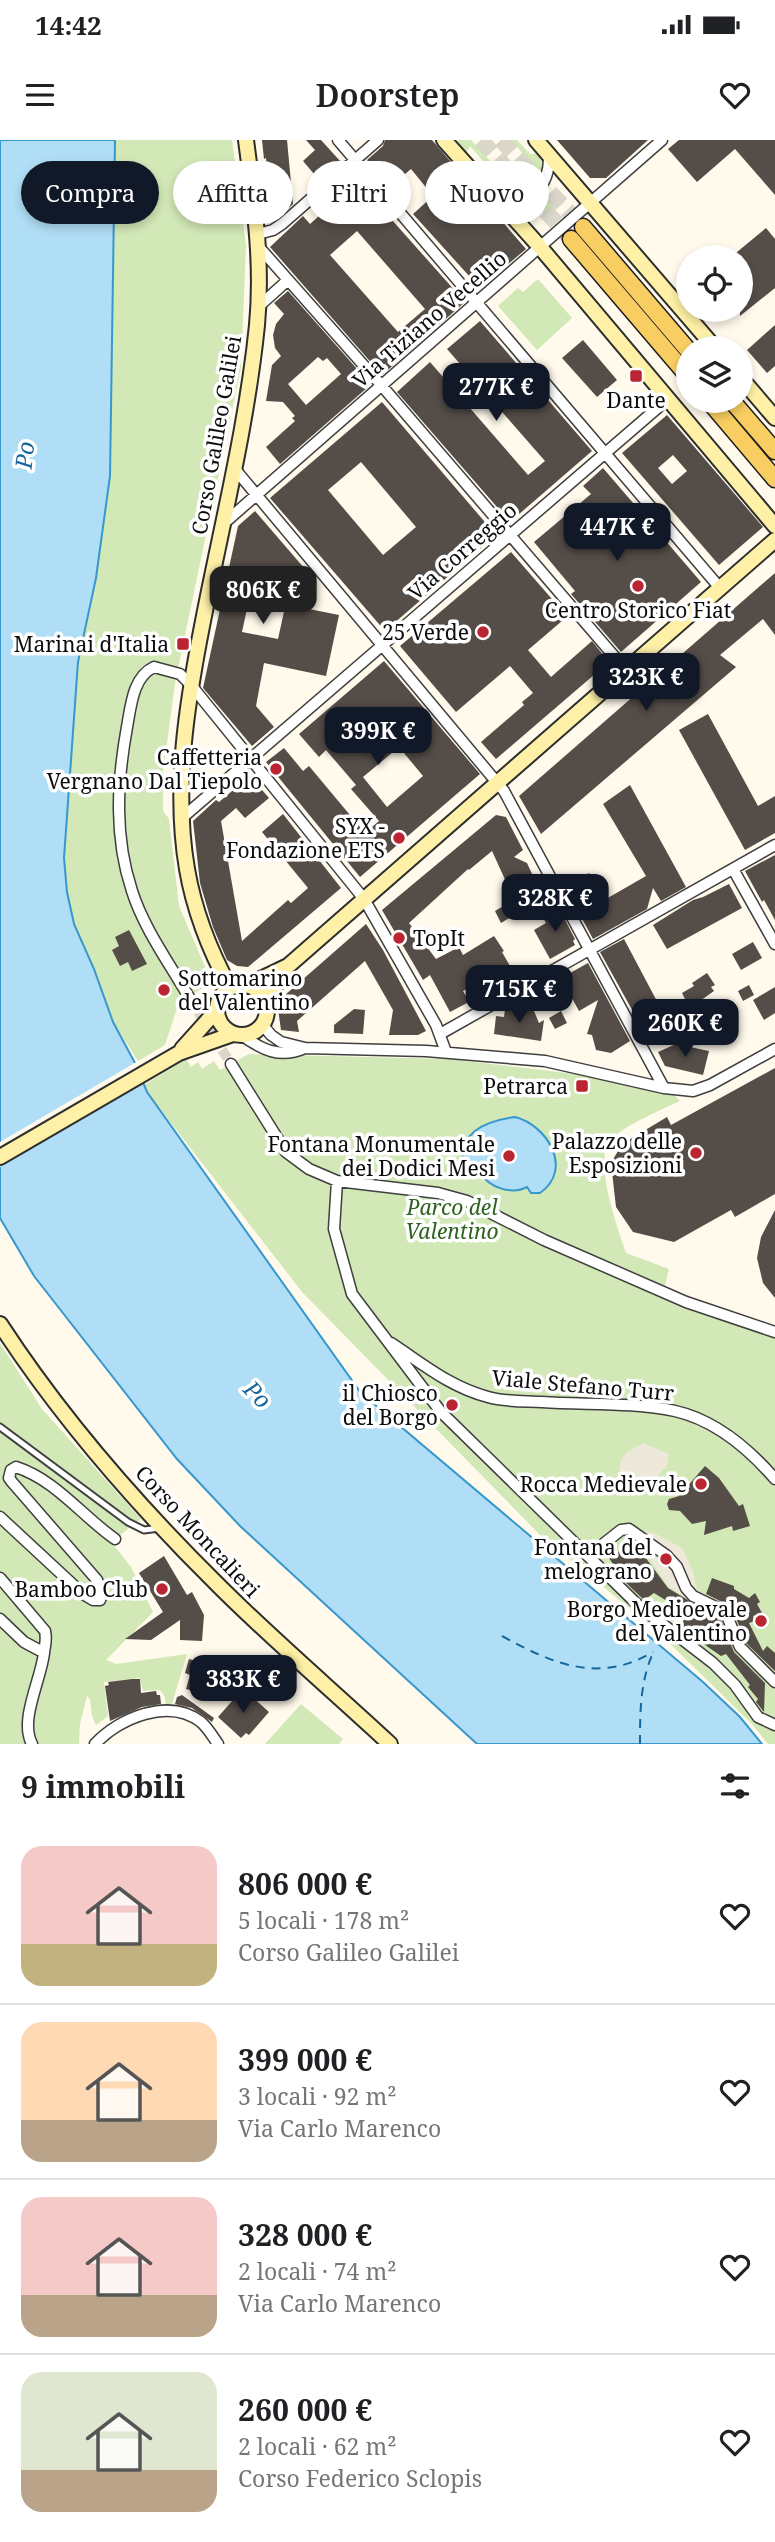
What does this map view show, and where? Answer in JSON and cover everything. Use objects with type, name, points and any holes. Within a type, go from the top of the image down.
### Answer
[{"type":"main road","points":[[676,337],[577,233],[676,361]]},
{"type":"main road","points":[[719,413],[775,479]]},
{"type":"main road","points":[[742,413],[775,451]]},
{"type":"street","name":"Corso Galileo Galilei","points":[[230,988],[212,950],[187,870],[182,818],[183,759],[191,685],[252,366],[258,307],[259,241],[246,140]]},
{"type":"street","points":[[338,140],[720,588]]},
{"type":"street","points":[[378,140],[259,241],[288,279],[625,670]]},
{"type":"street","points":[[536,140],[705,336]]},
{"type":"street","name":"Via Tiziano Vecellio","points":[[221,525],[662,140]]},
{"type":"street","points":[[449,142],[465,161]]},
{"type":"street","points":[[548,161],[549,155]]},
{"type":"street","points":[[520,224],[775,526]]},
{"type":"street","points":[[258,307],[288,279]]},
{"type":"street","points":[[753,392],[775,418]]},
{"type":"street","name":"Via Correggio","points":[[251,759],[668,399]]},
{"type":"street","points":[[234,468],[497,782],[664,1088]]},
{"type":"street","points":[[179,1053],[217,1010],[219,1002],[230,988],[248,985],[288,966],[775,540]]},
{"type":"street","points":[[190,999],[132,891],[121,840],[118,809],[122,756],[138,684],[145,671],[154,667],[180,674],[191,685],[364,899],[440,1034],[446,1052]]},
{"type":"street","points":[[182,818],[251,759]]},
{"type":"street","points":[[440,1034],[775,845]]},
{"type":"street","points":[[733,869],[775,944]]},
{"type":"street","points":[[266,1002],[288,966]]},
{"type":"street","points":[[0,1157],[179,1053],[237,1034],[249,1034],[262,1024],[267,1013],[266,1002],[259,991],[248,985]]},
{"type":"street","points":[[217,1010],[224,1027],[271,1052],[291,1054],[305,1048]]},
{"type":"street","points":[[262,1024],[281,1042],[305,1048],[446,1052],[545,1061],[664,1088],[693,1091],[710,1085],[775,1049]]},
{"type":"street","points":[[231,1064],[286,1152],[309,1169],[337,1181],[438,1193],[467,1201],[544,1240],[675,1297],[775,1332]]},
{"type":"street","name":"Viale Stefano Turr","points":[[337,1181],[334,1229],[352,1294],[385,1338],[445,1380],[492,1398],[676,1411],[736,1440],[756,1456],[775,1479]]},
{"type":"street","name":"Corso Moncalieri","points":[[0,1324],[86,1439],[163,1528],[218,1585],[390,1744]]},
{"type":"street","points":[[385,1338],[447,1418],[639,1606],[713,1663],[735,1685],[758,1717],[775,1725]]},
{"type":"street","points":[[0,1517],[83,1594],[96,1601],[102,1598],[103,1593],[97,1580],[12,1482],[9,1478],[11,1470],[16,1467],[43,1480],[115,1539]]},
{"type":"street","points":[[588,1556],[621,1530],[629,1529],[666,1555],[677,1567],[686,1588],[693,1596],[722,1610],[740,1647],[775,1682]]},
{"type":"street","points":[[0,1578],[45,1631],[47,1639],[42,1669],[27,1720],[27,1731],[32,1744]]},
{"type":"street","points":[[0,1619],[28,1645],[39,1650],[44,1648]]},
{"type":"street","points":[[95,1744],[112,1728],[152,1712],[187,1714],[203,1723],[218,1744]]},
{"type":"lane","points":[[0,1427],[128,1522],[144,1530],[163,1528]]},
{"type":"green space","points":[[115,140],[232,140],[235,161],[173,161],[173,224],[243,224],[246,246],[241,368],[175,683],[163,773],[163,811],[169,819],[179,906],[212,983],[179,1002],[165,1045],[138,1061],[113,1022],[74,924],[67,892],[64,858],[78,662],[96,578],[110,476],[114,224],[159,224],[159,161],[115,161]]},
{"type":"green space","points":[[458,140],[471,140],[490,161],[483,161],[470,146],[465,155],[459,148]]},
{"type":"green space","points":[[511,140],[517,140],[530,154],[539,153],[543,161],[529,161]]},
{"type":"green space","points":[[549,198],[565,202],[549,215]]},
{"type":"green space","points":[[538,279],[572,318],[537,350],[498,306],[518,288],[523,292]]},
{"type":"green space","name":"Parco del Valentino","points":[[249,1054],[449,1059],[575,1074],[672,1092],[680,1101],[612,1138],[606,1147],[605,1176],[626,1253],[669,1269],[662,1298],[775,1338],[775,1744],[768,1744],[751,1723],[655,1629],[540,1535],[302,1292],[144,1085],[186,1059],[191,1067],[198,1062],[202,1069],[214,1061],[220,1070]]},
{"type":"green space","points":[[0,1343],[42,1409],[141,1519],[111,1542],[131,1567],[153,1612],[106,1660],[116,1664],[187,1654],[171,1707],[166,1706],[165,1697],[160,1690],[143,1691],[140,1678],[104,1682],[108,1716],[96,1725],[87,1696],[80,1724],[79,1744],[0,1744]]},
{"type":"green space","points":[[301,1704],[343,1739],[339,1744],[265,1744]]},
{"type":"shaded area","points":[[643,1443],[669,1454],[667,1465],[656,1479],[643,1484],[619,1469],[627,1452]]},
{"type":"shaded area","points":[[629,1529],[654,1533],[682,1548],[693,1571],[699,1600],[693,1599],[692,1602],[668,1586]]},
{"type":"water","name":"Po","points":[[0,140],[115,140],[115,161],[21,161],[21,224],[114,224],[110,476],[96,578],[78,662],[64,858],[67,892],[74,924],[113,1022],[147,1092],[361,1393],[703,1682],[740,1717],[762,1744],[477,1744],[240,1526],[177,1459],[34,1276],[0,1218]]},
{"type":"water","name":"Fontana Monumentale dei Dodici Mesi","points":[[515,1117],[537,1129],[552,1149],[555,1172],[550,1183],[540,1193],[531,1193],[527,1187],[501,1189],[489,1183],[481,1173],[472,1176],[465,1171],[464,1147],[468,1138],[483,1126]]},
{"type":"pier","points":[[138,1061],[146,1081],[0,1167],[0,1142]]},
{"type":"building","points":[[262,140],[287,140],[289,161],[264,159]]},
{"type":"building","points":[[306,140],[321,140],[340,161],[307,161],[307,166],[303,161],[315,150]]},
{"type":"building","points":[[385,140],[432,140],[450,161],[425,161],[425,186],[411,169],[411,161],[368,161],[383,146]]},
{"type":"building","points":[[557,140],[648,140],[606,178],[590,178]]},
{"type":"building","points":[[679,140],[775,140],[775,195],[735,149],[697,182],[668,149]]},
{"type":"building","points":[[425,203],[425,224],[504,224],[526,249],[480,288],[413,214]]},
{"type":"building","points":[[303,216],[307,224],[396,224],[465,302],[382,375],[270,247]],"holes":[[[357,231],[425,309],[398,332],[330,255]]]},
{"type":"building","points":[[766,228],[775,239],[775,288],[753,306],[753,245],[745,245]]},
{"type":"building","points":[[288,291],[358,370],[356,372],[368,387],[280,464],[266,447],[295,421],[292,418],[295,416],[283,402],[266,401],[272,365],[281,356],[275,348],[273,335],[276,324],[284,314],[274,303]],"holes":[[[318,357],[323,361],[327,358],[341,374],[306,405],[288,384]]]},
{"type":"building","points":[[480,321],[592,451],[510,522],[397,392],[430,362],[528,475],[545,461],[447,349]]},
{"type":"building","points":[[775,325],[775,366],[767,373],[753,357],[753,345]]},
{"type":"building","points":[[583,340],[617,380],[597,397],[562,358]]},
{"type":"building","points":[[382,402],[496,535],[385,631],[270,498]],"holes":[[[361,462],[416,527],[383,555],[328,490]]]},
{"type":"building","points":[[667,415],[763,527],[719,565],[622,453]],"holes":[[[673,455],[687,471],[672,484],[658,468]]]},
{"type":"building","points":[[603,468],[701,582],[621,652],[571,594],[575,591],[534,542],[591,494],[583,486]]},
{"type":"building","points":[[255,511],[311,576],[304,608],[339,615],[326,676],[264,663],[256,706],[274,727],[252,746],[203,688],[238,526]],"holes":[[[253,581],[289,589],[278,639],[242,632]]]},
{"type":"building","name":"25 Verde","points":[[511,552],[569,615],[528,650],[551,677],[592,641],[609,662],[496,759],[481,742],[524,705],[522,702],[533,693],[510,666],[456,712],[400,646]]},
{"type":"building","points":[[775,573],[775,635],[763,619],[720,655],[736,667],[541,834],[519,796]]},
{"type":"building","points":[[384,661],[480,774],[360,877],[266,762],[284,748],[303,771],[309,766],[365,833],[379,821],[351,789],[356,785],[326,750],[319,757],[299,734]],"holes":[[[399,747],[423,776],[387,807],[363,777]]]},
{"type":"building","points":[[708,714],[758,806],[775,796],[775,833],[745,850],[679,730]]},
{"type":"building","points":[[250,776],[269,798],[245,818],[236,808],[221,821],[242,941],[288,900],[291,903],[308,888],[262,832],[283,814],[341,888],[248,967],[237,966],[227,960],[213,927],[200,883],[193,821],[216,800],[219,802]]},
{"type":"building","points":[[630,785],[686,887],[661,901],[653,888],[647,909],[593,939],[565,887],[589,873],[606,899],[646,876],[603,804]]},
{"type":"building","points":[[496,815],[506,817],[523,850],[514,857],[527,863],[533,876],[537,874],[546,892],[517,906],[492,851],[468,869],[409,923],[436,959],[459,947],[463,955],[494,936],[504,951],[502,952],[510,966],[463,991],[469,1002],[450,1012],[430,975],[423,980],[382,910]]},
{"type":"building","points":[[775,855],[775,920],[745,871]]},
{"type":"building","points":[[729,884],[742,908],[667,949],[653,925],[693,900]]},
{"type":"building","points":[[505,905],[511,917],[501,923],[495,911]]},
{"type":"building","points":[[559,908],[575,939],[575,945],[550,959],[534,930],[546,923],[543,918]]},
{"type":"building","points":[[366,924],[383,950],[426,1031],[418,1035],[389,1035],[393,1010],[365,961],[297,1021],[299,1032],[281,1030],[277,1002]]},
{"type":"building","points":[[129,930],[147,964],[132,971],[128,962],[120,966],[112,950],[119,946],[115,937]]},
{"type":"building","points":[[624,939],[668,1022],[646,1035],[600,952]]},
{"type":"building","points":[[753,942],[762,958],[741,970],[732,954]]},
{"type":"building","points":[[588,963],[630,1041],[611,1053],[596,1050],[592,1035],[587,1034],[598,1000],[579,1011],[561,978]]},
{"type":"building","points":[[707,973],[715,985],[711,987],[714,991],[697,1003],[702,1011],[686,1020],[680,1010],[688,1005],[682,993]]},
{"type":"building","points":[[749,985],[754,995],[743,1001],[738,991]]},
{"type":"building","points":[[775,987],[775,1013],[764,1020],[753,1000]]},
{"type":"building","points":[[354,1009],[365,1010],[363,1034],[334,1033],[334,1025]]},
{"type":"building","points":[[505,1009],[534,1011],[539,1023],[544,1020],[541,1041],[494,1034],[496,1016],[504,1017]]},
{"type":"building","points":[[561,1011],[567,1023],[555,1029],[549,1018]]},
{"type":"building","points":[[676,1044],[709,1051],[703,1075],[665,1066],[658,1052]]},
{"type":"building","name":"Palazzo delle Esposizioni","points":[[775,1068],[775,1194],[735,1217],[731,1210],[674,1242],[633,1232],[616,1207],[611,1163],[622,1144],[667,1117],[671,1125]]},
{"type":"building","points":[[775,1210],[775,1298],[763,1283],[757,1258],[761,1237]]},
{"type":"building","points":[[705,1466],[719,1478],[739,1506],[743,1504],[750,1526],[733,1531],[732,1526],[704,1535],[706,1521],[692,1524],[680,1511],[669,1510],[669,1499],[679,1496]]},
{"type":"building","points":[[634,1542],[668,1588],[721,1620],[734,1652],[765,1683],[764,1712],[748,1687],[750,1685],[726,1654],[721,1656],[679,1627],[688,1614],[654,1593],[644,1600],[623,1580],[609,1558]]},
{"type":"building","points":[[164,1556],[187,1595],[192,1592],[204,1615],[202,1641],[180,1640],[180,1620],[151,1640],[125,1639],[163,1612],[139,1573]]},
{"type":"building","points":[[712,1578],[734,1586],[734,1589],[749,1598],[755,1593],[762,1613],[753,1616],[755,1621],[749,1623],[763,1651],[767,1646],[775,1653],[775,1671],[746,1643],[728,1605],[706,1594]]},
{"type":"building","points":[[189,1659],[218,1667],[210,1696],[186,1689],[190,1675],[185,1673]]},
{"type":"building","points":[[140,1679],[141,1693],[156,1691],[157,1695],[160,1695],[161,1704],[142,1707],[110,1721],[105,1686],[109,1685],[108,1682]]},
{"type":"building","points":[[240,1692],[244,1696],[248,1693],[269,1712],[249,1735],[246,1733],[241,1738],[218,1717]]},
{"type":"building","points":[[182,1695],[214,1718],[212,1722],[192,1708],[175,1704],[177,1697]]},
{"type":"ferry route","points":[[502,1636],[540,1655],[576,1666],[614,1667],[633,1662],[653,1652]]},
{"type":"ferry route","points":[[640,1744],[643,1686],[653,1653]]},
{"type":"tunnel","points":[[481,140],[571,239]]},
{"type":"tunnel","points":[[501,140],[583,227]]},
{"type":"tunnel","points":[[190,999],[231,1064]]},
{"type":"place","name":"Dante","points":[[636,376]]},
{"type":"place","name":"Centro Storico Fiat","points":[[638,586]]},
{"type":"place","name":"25 Verde","points":[[483,632]]},
{"type":"place","name":"Marinai d'Italia","points":[[183,644]]},
{"type":"place","name":"Caffetteria Vergnano Dal Tiepolo","points":[[276,769]]},
{"type":"place","name":"SYX - Fondazione ETS","points":[[399,838]]},
{"type":"place","name":"TopIt","points":[[399,938]]},
{"type":"place","name":"Sottomarino del Valentino","points":[[164,990]]},
{"type":"place","name":"Petrarca","points":[[582,1086]]},
{"type":"place","name":"Palazzo delle Esposizioni","points":[[696,1153]]},
{"type":"place","name":"Fontana Monumentale dei Dodici Mesi","points":[[509,1156]]},
{"type":"place","name":"il Chiosco del Borgo","points":[[452,1405]]},
{"type":"place","name":"Rocca Medievale","points":[[701,1484]]},
{"type":"place","name":"Fontana del melograno","points":[[666,1559]]},
{"type":"place","name":"Bamboo Club","points":[[162,1589]]},
{"type":"place","name":"Borgo Medioevale del Valentino","points":[[761,1621]]}]
